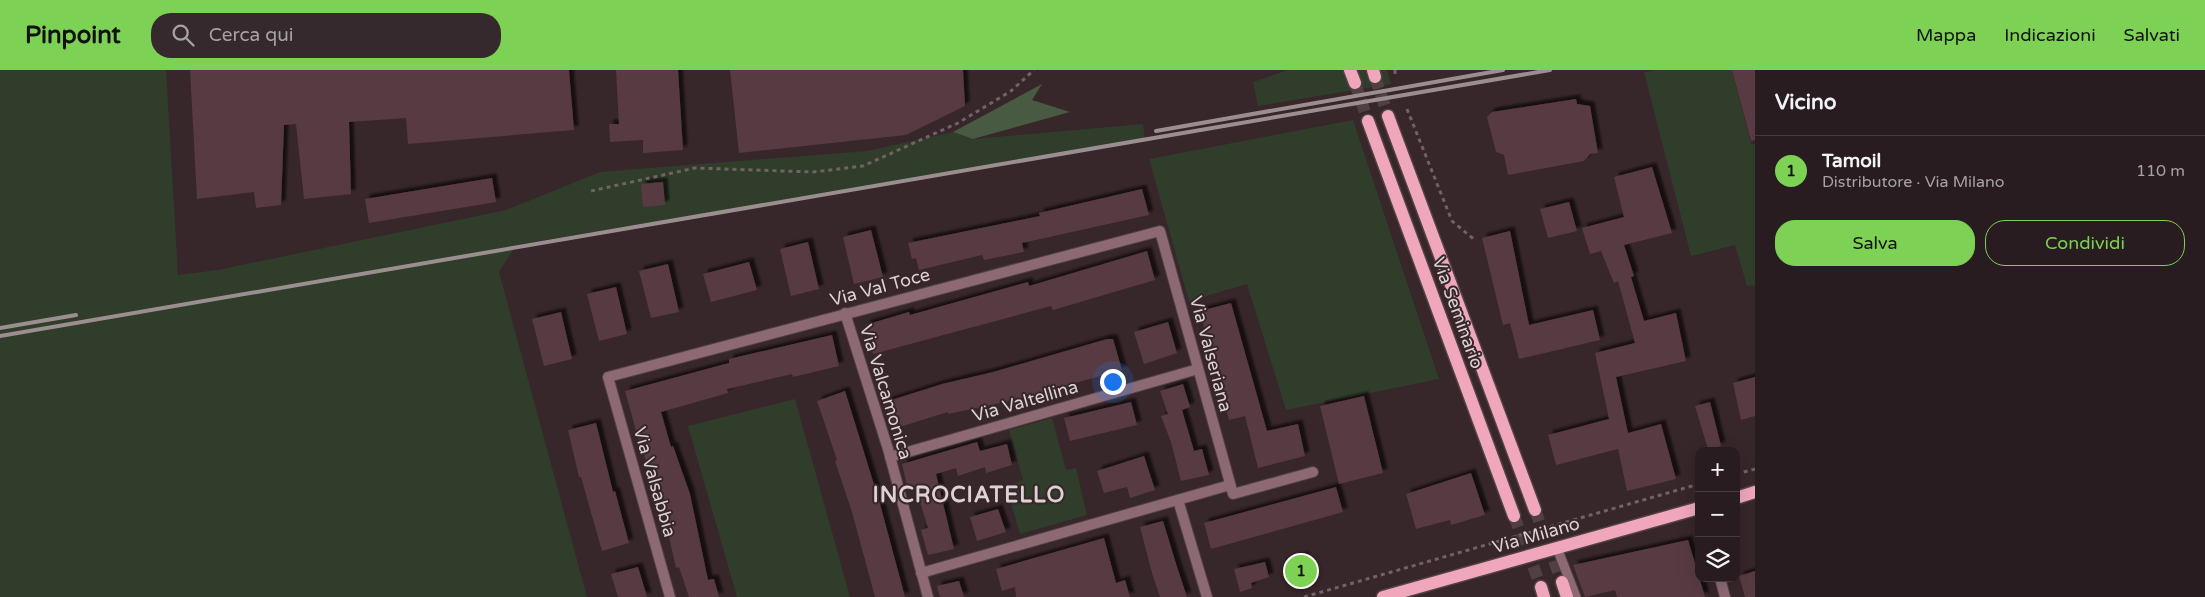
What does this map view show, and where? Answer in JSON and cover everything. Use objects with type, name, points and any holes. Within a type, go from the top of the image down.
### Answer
[{"type":"main road","points":[[1350,70],[1355,83]]},
{"type":"main road","name":"Via Seminario","points":[[1388,116],[1535,510]]},
{"type":"main road","name":"Via Seminario","points":[[1368,121],[1514,516]]},
{"type":"main road","points":[[1740,497],[1755,492]]},
{"type":"main road","name":"Via Milano","points":[[1383,597],[1695,509]]},
{"type":"main road","points":[[1562,582],[1567,597]]},
{"type":"street","name":"Via Val Toce","points":[[608,376],[1160,231]]},
{"type":"street","name":"Via Valseriana","points":[[1160,231],[1230,486]]},
{"type":"street","name":"Via Valcamonica","points":[[845,313],[890,457],[928,597]]},
{"type":"street","name":"Via Valtellina","points":[[890,457],[1198,369]]},
{"type":"street","name":"Via Valsabbia","points":[[608,376],[670,597]]},
{"type":"street","points":[[921,573],[1230,486],[1233,494],[1313,472]]},
{"type":"street","points":[[1178,500],[1207,597]]},
{"type":"street","points":[[1721,582],[1725,597]]},
{"type":"lane","points":[[1557,548],[1576,597]]},
{"type":"path","points":[[591,191],[695,168],[813,172],[863,166],[958,123],[1011,90],[1034,70]]},
{"type":"path","points":[[1395,70],[1395,78]]},
{"type":"path","points":[[1407,109],[1452,221],[1476,241]]},
{"type":"path","points":[[1740,473],[1755,469]]},
{"type":"path","points":[[1304,597],[1695,485]]},
{"type":"green space","points":[[0,70],[166,70],[178,275],[218,270],[506,210],[600,172],[867,151],[953,132],[973,139],[1143,124],[1145,140],[516,245],[499,272],[587,597],[0,597]]},
{"type":"green space","points":[[1288,70],[1387,70],[1391,84],[1258,106],[1253,82]]},
{"type":"green space","points":[[1657,70],[1732,70],[1751,144],[1755,144],[1755,285],[1747,286],[1735,245],[1691,256],[1644,72]]},
{"type":"green space","points":[[1042,84],[1032,100],[1070,112],[973,139],[953,132]]},
{"type":"green space","points":[[1353,120],[1439,379],[1286,410],[1247,284],[1189,301],[1149,159]]},
{"type":"green space","points":[[795,399],[850,597],[737,597],[688,426]]},
{"type":"green space","points":[[1052,418],[1066,470],[1076,468],[1087,515],[1020,534],[1006,486],[1023,480],[1009,430]]},
{"type":"building","points":[[190,70],[569,70],[574,130],[408,144],[406,118],[349,122],[351,194],[304,199],[296,124],[284,125],[281,205],[256,208],[254,192],[197,199]]},
{"type":"building","points":[[616,70],[678,70],[683,150],[643,153],[643,140],[610,142],[609,124],[619,124]]},
{"type":"building","points":[[730,70],[963,70],[965,106],[906,135],[739,153]]},
{"type":"building","points":[[1732,70],[1755,70],[1755,140],[1751,141]]},
{"type":"building","points":[[1576,99],[1577,104],[1590,106],[1598,153],[1590,154],[1584,161],[1508,175],[1504,155],[1496,152],[1487,117],[1492,112]]},
{"type":"building","points":[[1652,167],[1672,233],[1624,245],[1634,276],[1631,277],[1644,321],[1676,313],[1686,361],[1616,377],[1628,433],[1661,424],[1676,479],[1627,491],[1618,449],[1556,465],[1548,435],[1609,419],[1595,353],[1635,343],[1618,281],[1614,283],[1601,251],[1590,254],[1582,228],[1624,217],[1614,177]]},
{"type":"building","points":[[492,178],[496,202],[369,223],[365,199]]},
{"type":"building","points":[[663,182],[665,205],[643,207],[641,184]]},
{"type":"building","points":[[1142,189],[1149,215],[1022,243],[1024,252],[984,260],[982,255],[919,270],[916,258],[912,259],[908,243],[1040,216],[1039,213]]},
{"type":"building","points":[[1569,202],[1577,231],[1548,238],[1540,209]]},
{"type":"building","points":[[871,230],[883,277],[854,284],[843,237]]},
{"type":"building","points":[[1510,231],[1529,325],[1593,310],[1600,340],[1519,359],[1510,323],[1503,325],[1482,238]]},
{"type":"building","points":[[808,242],[819,289],[791,296],[780,249]]},
{"type":"building","points":[[1147,251],[1155,280],[1053,310],[1051,306],[873,354],[865,325],[909,312],[910,315],[1028,282],[1029,286]]},
{"type":"building","points":[[749,262],[757,290],[711,302],[703,274]]},
{"type":"building","points":[[668,264],[679,312],[651,318],[639,271]]},
{"type":"building","points":[[616,287],[627,334],[599,341],[587,294]]},
{"type":"building","points":[[1231,303],[1267,431],[1298,424],[1305,456],[1258,468],[1245,416],[1229,420],[1200,311]]},
{"type":"building","points":[[561,312],[572,359],[544,366],[532,319]]},
{"type":"building","points":[[1168,322],[1177,353],[1144,364],[1134,332]]},
{"type":"building","points":[[832,335],[839,366],[793,377],[792,374],[727,389],[728,393],[661,412],[671,447],[673,446],[690,494],[708,580],[714,579],[719,597],[689,597],[679,567],[676,568],[665,520],[667,520],[638,438],[625,391],[729,363],[729,359]]},
{"type":"building","points":[[1107,339],[1113,339],[1122,370],[1014,400],[948,414],[948,412],[893,429],[885,402],[942,384],[993,372]]},
{"type":"building","points":[[1755,377],[1755,416],[1741,420],[1733,383]]},
{"type":"building","points":[[1183,384],[1190,407],[1182,410],[1194,451],[1202,449],[1209,475],[1181,481],[1171,442],[1161,416],[1168,414],[1160,391]]},
{"type":"building","points":[[845,391],[880,504],[905,597],[875,597],[852,512],[835,461],[837,460],[817,401]]},
{"type":"building","points":[[1364,396],[1383,473],[1339,484],[1320,406]]},
{"type":"building","points":[[1131,402],[1137,425],[1070,441],[1064,418]]},
{"type":"building","points":[[1710,402],[1721,446],[1707,447],[1695,406]]},
{"type":"building","points":[[596,423],[613,492],[615,491],[629,543],[602,551],[581,477],[579,477],[568,430]]},
{"type":"building","points":[[977,442],[980,451],[1007,444],[1012,465],[986,473],[985,467],[958,476],[956,468],[936,474],[954,549],[928,555],[921,530],[928,528],[916,489],[908,490],[902,464]]},
{"type":"building","points":[[1144,456],[1155,490],[1130,498],[1127,487],[1104,493],[1097,471]]},
{"type":"building","points":[[1471,473],[1485,515],[1451,525],[1450,520],[1416,529],[1406,494]]},
{"type":"building","points":[[1336,487],[1343,512],[1211,549],[1204,523]]},
{"type":"building","points":[[998,509],[1006,532],[977,541],[970,517]]},
{"type":"building","points":[[1163,521],[1187,597],[1160,597],[1152,573],[1140,527]]},
{"type":"building","points":[[1104,538],[1116,583],[1125,580],[1130,597],[1016,597],[1015,587],[1002,591],[996,569]]},
{"type":"building","points":[[1688,540],[1695,563],[1695,582],[1701,582],[1705,597],[1617,597],[1615,590],[1585,597],[1573,565]]},
{"type":"building","points":[[1304,556],[1311,585],[1294,589],[1287,560]]},
{"type":"building","points":[[1265,562],[1269,577],[1251,583],[1252,588],[1240,592],[1234,569]]},
{"type":"building","points":[[638,567],[647,597],[618,597],[611,574]]},
{"type":"building","points":[[1755,571],[1755,597],[1745,597],[1740,576]]},
{"type":"building","points":[[959,581],[964,597],[940,597],[937,586]]},
{"type":"tunnel","points":[[1375,77],[1388,116]]},
{"type":"tunnel","points":[[1355,83],[1368,121]]},
{"type":"tunnel","points":[[1535,510],[1562,582]]},
{"type":"tunnel","points":[[1514,516],[1541,587]]},
{"type":"railway","points":[[1156,131],[1503,70]]},
{"type":"railway","points":[[0,336],[1550,70]]},
{"type":"railway","points":[[0,328],[76,315]]},
{"type":"place","name":"Tamoil","points":[[1301,571]]},
{"type":"district","name":"INCROCIATELLO","points":[[969,495]]}]
